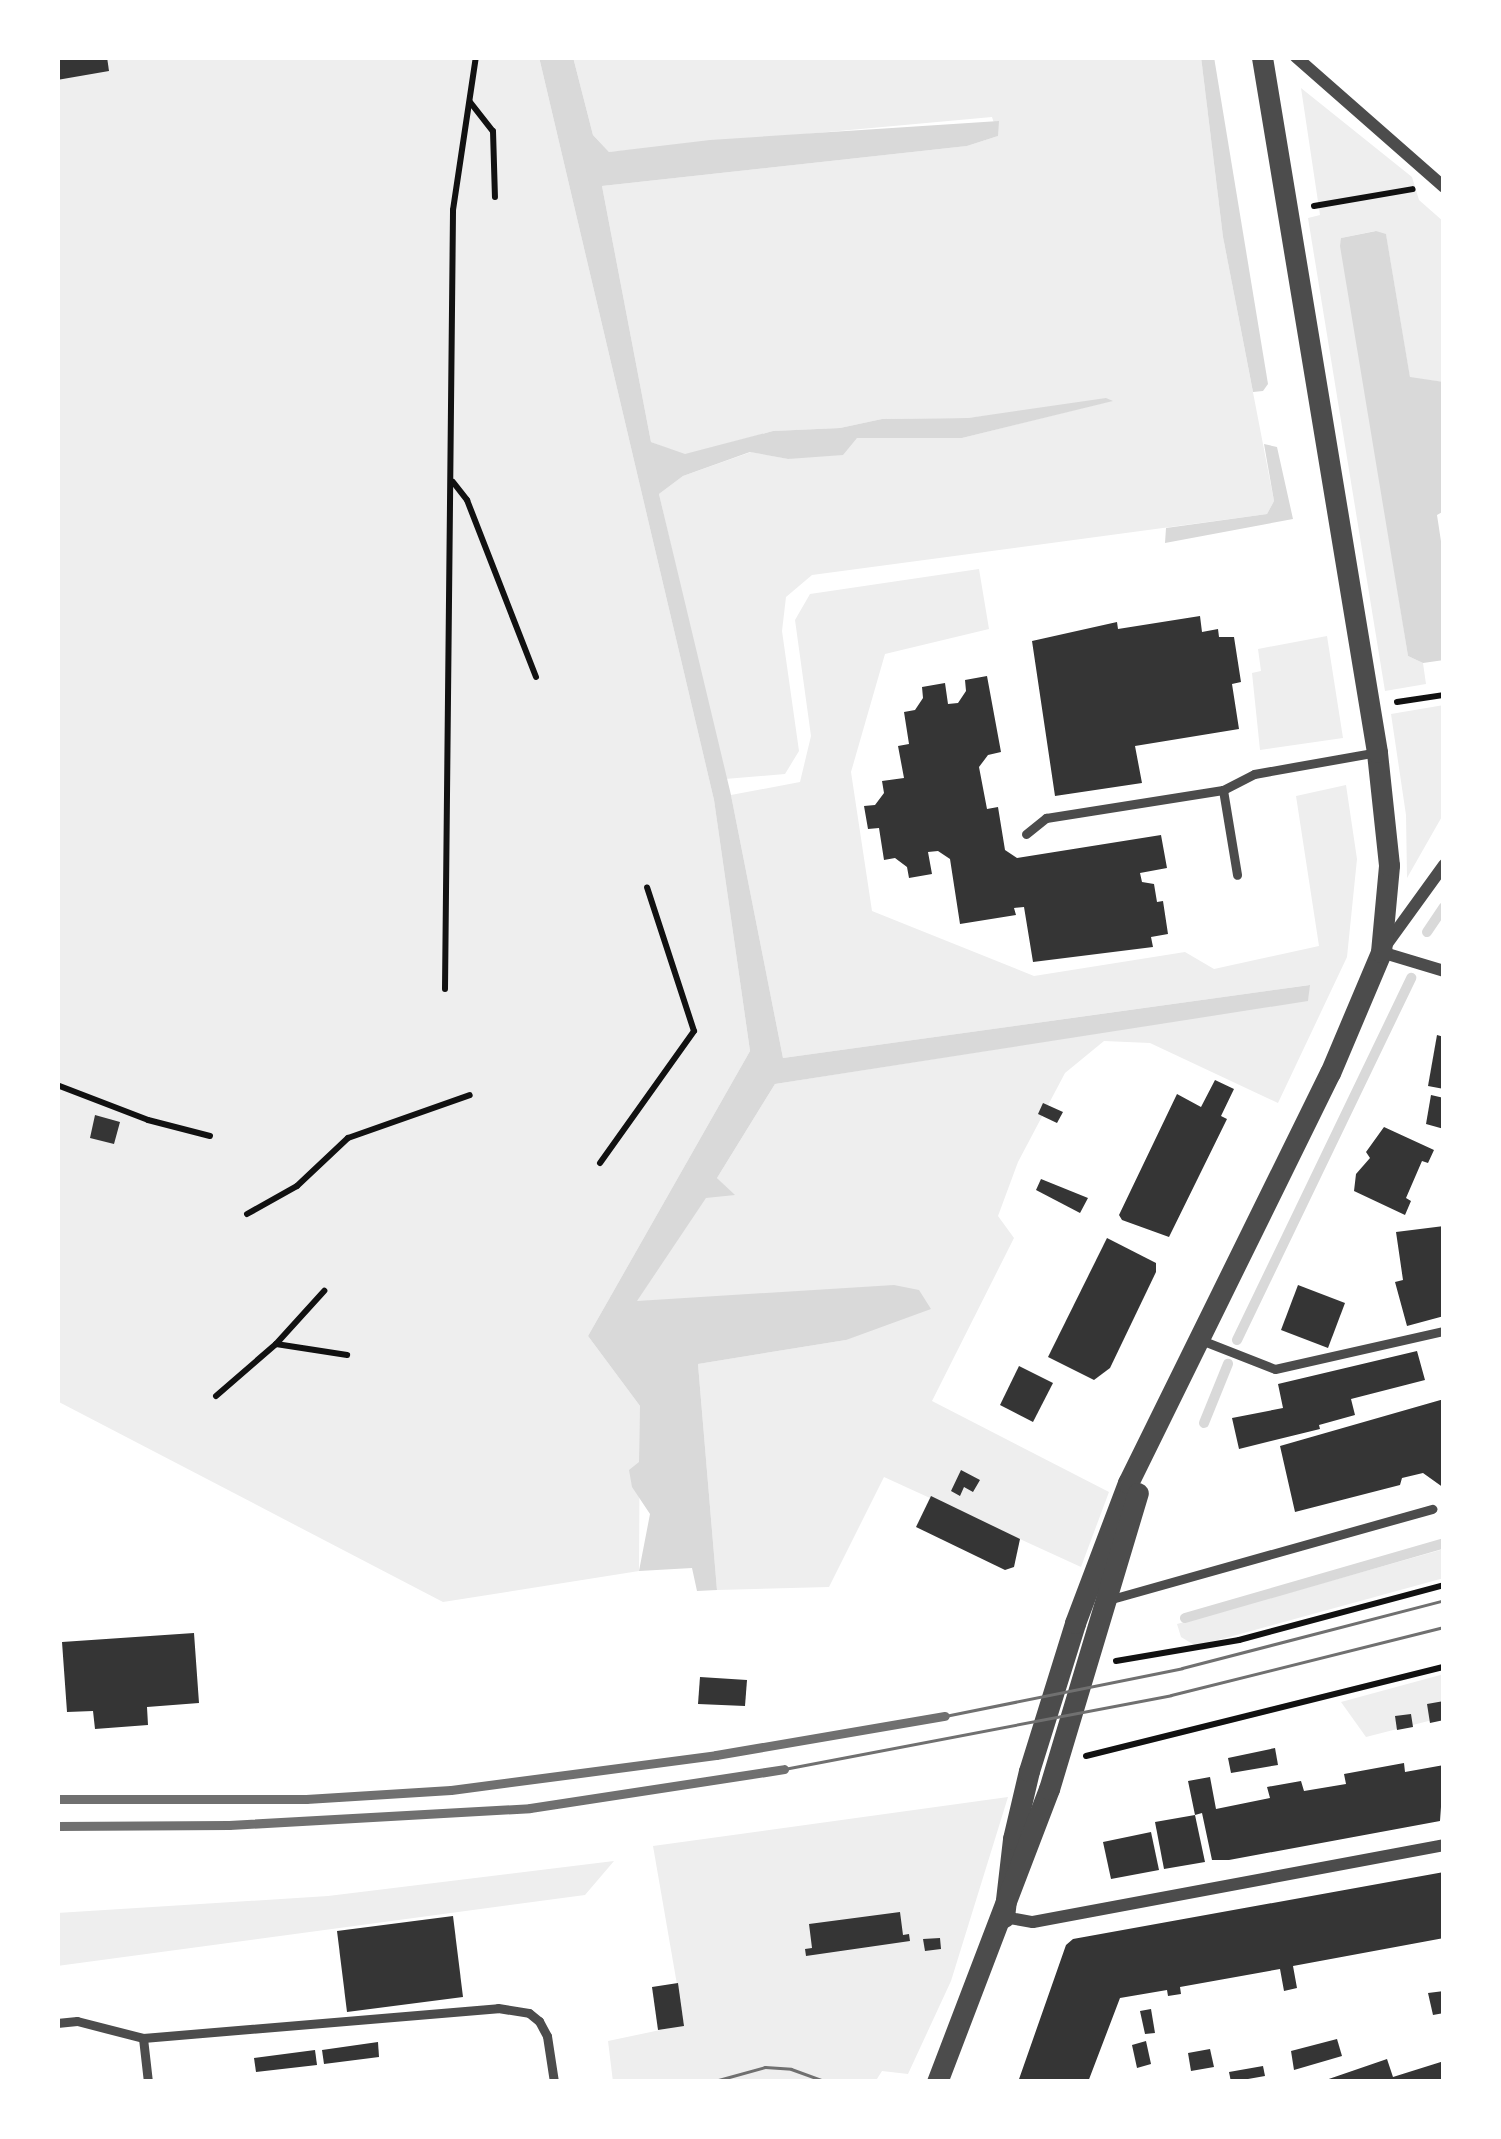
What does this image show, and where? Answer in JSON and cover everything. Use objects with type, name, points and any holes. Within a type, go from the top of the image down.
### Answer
[{"type":"street","points":[[1262,57],[1377,752],[1389,865],[1381,952]]},
{"type":"street","points":[[1296,57],[1442,185]]},
{"type":"street","points":[[1004,1916],[1029,1771],[1075,1623],[1128,1483],[1330,1073],[1381,952],[1444,865]]},
{"type":"street","points":[[1381,952],[1444,970]]},
{"type":"street","points":[[926,2082],[940,2072],[1004,1916],[1049,1789],[1158,1430]]},
{"type":"street","points":[[1004,1916],[1033,1922],[1444,1845]]},
{"type":"lane","points":[[1026,834],[1046,818],[1222,790],[1254,774],[1377,752]]},
{"type":"lane","points":[[1222,790],[1238,875]]},
{"type":"lane","points":[[1201,1340],[1275,1369],[1444,1331]]},
{"type":"lane","points":[[1104,1602],[1432,1509]]},
{"type":"lane","points":[[57,2023],[76,2020],[143,2038],[516,2010],[539,2021],[547,2036],[554,2082]]},
{"type":"lane","points":[[143,2038],[148,2082]]},
{"type":"path","points":[[445,989],[453,210],[476,57]]},
{"type":"path","points":[[470,102],[493,131],[495,196]]},
{"type":"path","points":[[1288,211],[1442,185]]},
{"type":"path","points":[[450,479],[467,500],[536,677]]},
{"type":"path","points":[[1370,706],[1444,695]]},
{"type":"path","points":[[600,1162],[694,1031],[647,887]]},
{"type":"path","points":[[57,1085],[210,1136]]},
{"type":"path","points":[[247,1214],[297,1186],[348,1138],[470,1095]]},
{"type":"path","points":[[216,1396],[276,1344],[324,1292]]},
{"type":"path","points":[[276,1344],[347,1354]]},
{"type":"path","points":[[1116,1661],[1239,1640],[1444,1585]]},
{"type":"path","points":[[1089,1755],[1444,1667]]},
{"type":"shaded area","points":[[57,57],[539,57],[714,800],[750,1051],[588,1336],[640,1406],[639,1571],[443,1602],[57,1401]]},
{"type":"shaded area","points":[[539,57],[573,57],[593,135],[609,152],[710,140],[999,121],[998,136],[967,146],[602,186],[651,442],[685,454],[773,431],[840,428],[882,419],[968,418],[1106,398],[1113,401],[962,438],[857,438],[843,455],[788,459],[750,452],[683,476],[659,494],[731,795],[783,1058],[1310,985],[1308,1001],[775,1084],[717,1178],[735,1195],[706,1198],[637,1301],[894,1285],[919,1290],[931,1309],[846,1340],[698,1364],[717,1590],[697,1591],[692,1568],[639,1571],[650,1514],[632,1487],[629,1470],[639,1462],[640,1406],[588,1336],[750,1051],[714,800]]},
{"type":"shaded area","points":[[573,57],[1201,57],[1223,237],[1274,501],[1267,514],[812,575],[786,597],[782,631],[799,751],[785,774],[725,779],[659,494],[683,476],[751,452],[788,459],[857,438],[962,438],[1111,401],[968,418],[882,419],[840,428],[773,431],[685,455],[651,442],[602,186],[967,146],[998,136],[992,117],[609,152],[593,135]]},
{"type":"shaded area","points":[[1201,57],[1214,57],[1268,384],[1263,391],[1253,392],[1223,237]]},
{"type":"shaded area","points":[[1301,88],[1412,177],[1419,200],[1444,222],[1444,382],[1410,378],[1386,235],[1375,231],[1341,238],[1408,656],[1423,663],[1426,684],[1385,691],[1308,218],[1320,215]]},
{"type":"shaded area","points":[[1376,231],[1386,234],[1410,377],[1444,382],[1444,511],[1437,515],[1444,561],[1444,660],[1423,663],[1408,656],[1340,246],[1341,238]]},
{"type":"shaded area","points":[[1264,444],[1277,447],[1293,519],[1165,543],[1166,528],[1267,514],[1274,501]]},
{"type":"shaded area","points":[[979,569],[989,629],[885,654],[851,772],[872,911],[1034,976],[1185,952],[1214,969],[1319,946],[1296,796],[1346,785],[1357,859],[1347,957],[1278,1103],[1150,1043],[1104,1041],[1065,1073],[1018,1162],[998,1216],[1014,1238],[932,1401],[1109,1492],[1081,1567],[884,1477],[829,1587],[717,1590],[698,1364],[846,1340],[636,1301],[706,1197],[732,1193],[717,1178],[775,1084],[1308,1000],[1309,985],[783,1058],[731,795],[800,782],[811,736],[795,620],[810,594]]},
{"type":"shaded area","points":[[1327,636],[1343,738],[1260,750],[1252,673],[1261,671],[1258,649]]},
{"type":"shaded area","points":[[1444,705],[1444,813],[1407,878],[1406,815],[1391,714]]},
{"type":"shaded area","points":[[1444,1549],[1444,1578],[1196,1646],[1181,1637],[1177,1624]]},
{"type":"shaded area","points":[[1444,1674],[1444,1717],[1366,1737],[1341,1702]]},
{"type":"shaded area","points":[[1008,1797],[951,1981],[908,2074],[882,2071],[875,2082],[613,2082],[608,2041],[684,2025],[653,1846]]},
{"type":"shaded area","points":[[614,1861],[585,1895],[57,1966],[57,1913],[328,1896]]},
{"type":"building","points":[[57,57],[107,57],[109,71],[57,80]]},
{"type":"building","points":[[1200,616],[1202,632],[1218,629],[1219,637],[1234,637],[1241,682],[1232,684],[1239,729],[1135,746],[1142,783],[1055,796],[1032,641],[1117,622],[1118,629]]},
{"type":"building","points":[[987,676],[1001,752],[988,755],[979,767],[987,809],[998,807],[1005,850],[1017,858],[1161,835],[1167,868],[1140,873],[1142,882],[1154,884],[1157,902],[1163,901],[1168,934],[1151,937],[1153,947],[1033,962],[1024,907],[1014,908],[1016,915],[960,924],[950,859],[938,851],[928,852],[932,874],[909,878],[907,867],[895,858],[884,860],[879,828],[868,829],[864,806],[875,805],[884,793],[882,781],[904,778],[898,746],[909,744],[904,712],[915,710],[923,698],[922,687],[945,683],[948,704],[958,703],[966,691],[965,680]]},
{"type":"building","points":[[1437,1035],[1444,1037],[1444,1089],[1428,1086]]},
{"type":"building","points":[[1215,1080],[1234,1089],[1221,1116],[1227,1119],[1169,1237],[1122,1220],[1119,1215],[1177,1094],[1201,1107]]},
{"type":"building","points":[[1431,1095],[1444,1098],[1444,1129],[1426,1124]]},
{"type":"building","points":[[1043,1103],[1063,1112],[1057,1123],[1038,1114]]},
{"type":"building","points":[[95,1115],[120,1122],[114,1144],[90,1138]]},
{"type":"building","points":[[1384,1127],[1434,1150],[1428,1163],[1422,1161],[1406,1198],[1411,1201],[1405,1215],[1354,1191],[1356,1174],[1370,1158],[1366,1152]]},
{"type":"building","points":[[1041,1179],[1088,1198],[1080,1213],[1036,1190]]},
{"type":"building","points":[[1444,1226],[1444,1316],[1407,1326],[1395,1282],[1403,1280],[1396,1232]]},
{"type":"building","points":[[1107,1238],[1156,1263],[1156,1272],[1110,1368],[1094,1380],[1048,1357]]},
{"type":"building","points":[[1298,1285],[1345,1303],[1328,1348],[1281,1330]]},
{"type":"building","points":[[1417,1351],[1425,1380],[1351,1399],[1355,1415],[1319,1425],[1320,1429],[1239,1449],[1232,1418],[1283,1408],[1278,1384]]},
{"type":"building","points":[[1019,1366],[1053,1383],[1033,1422],[1000,1405]]},
{"type":"building","points":[[1444,1399],[1444,1488],[1423,1473],[1402,1478],[1400,1485],[1295,1512],[1280,1446]]},
{"type":"building","points":[[961,1470],[980,1480],[973,1492],[964,1487],[960,1496],[951,1491]]},
{"type":"building","points":[[931,1496],[1020,1539],[1014,1567],[1005,1570],[916,1527]]},
{"type":"building","points":[[194,1633],[199,1703],[147,1707],[148,1725],[95,1729],[93,1711],[67,1712],[62,1642]]},
{"type":"building","points":[[700,1677],[747,1680],[745,1706],[698,1704]]},
{"type":"building","points":[[1444,1701],[1444,1720],[1430,1723],[1427,1704]]},
{"type":"building","points":[[1411,1714],[1413,1727],[1397,1730],[1395,1716]]},
{"type":"building","points":[[1275,1748],[1278,1765],[1231,1773],[1228,1758]]},
{"type":"building","points":[[1404,1763],[1405,1772],[1444,1765],[1440,1821],[1229,1860],[1212,1860],[1202,1813],[1195,1815],[1188,1781],[1210,1777],[1216,1809],[1270,1798],[1267,1787],[1301,1781],[1304,1791],[1346,1784],[1344,1774]]},
{"type":"building","points":[[1195,1815],[1205,1862],[1164,1869],[1155,1822]]},
{"type":"building","points":[[1151,1832],[1159,1870],[1111,1879],[1103,1842]]},
{"type":"building","points":[[1444,1872],[1444,1938],[1293,1966],[1297,1988],[1284,1991],[1280,1969],[1180,1987],[1181,1994],[1168,1996],[1167,1990],[1120,1998],[1088,2082],[1018,2082],[1066,1945],[1073,1939]]},
{"type":"building","points":[[900,1912],[903,1935],[909,1934],[910,1941],[806,1956],[805,1949],[812,1948],[809,1924]]},
{"type":"building","points":[[453,1916],[463,1997],[347,2012],[337,1931]]},
{"type":"building","points":[[940,1938],[941,1949],[925,1951],[923,1939]]},
{"type":"building","points":[[678,1983],[684,2026],[658,2030],[652,1987]]},
{"type":"building","points":[[1444,1991],[1444,2013],[1433,2015],[1428,1993]]},
{"type":"building","points":[[1151,2009],[1155,2033],[1145,2034],[1140,2011]]},
{"type":"building","points":[[1337,2039],[1342,2056],[1294,2070],[1291,2051]]},
{"type":"building","points":[[1146,2041],[1151,2064],[1137,2068],[1132,2045]]},
{"type":"building","points":[[378,2042],[379,2057],[324,2064],[322,2050]]},
{"type":"building","points":[[1210,2049],[1214,2067],[1191,2071],[1188,2053]]},
{"type":"building","points":[[315,2050],[317,2065],[256,2072],[254,2058]]},
{"type":"building","points":[[1387,2059],[1393,2077],[1444,2061],[1444,2082],[1320,2082]]},
{"type":"building","points":[[1263,2066],[1265,2076],[1231,2082],[1229,2072]]},
{"type":"waterway","points":[[1427,932],[1444,907]]},
{"type":"waterway","points":[[1237,1340],[1411,978]]},
{"type":"waterway","points":[[1204,1423],[1228,1364]]},
{"type":"waterway","points":[[1185,1618],[1444,1543]]},
{"type":"tram line","points":[[945,1716],[1182,1668],[1444,1600]]},
{"type":"tram line","points":[[784,1769],[1171,1695],[1444,1627]]},
{"type":"tram line","points":[[711,2082],[765,2067],[791,2069],[826,2082]]},
{"type":"railway","points":[[57,1799],[306,1799],[451,1790],[716,1755],[945,1716]]},
{"type":"railway","points":[[57,1826],[229,1825],[530,1808],[784,1769]]}]
